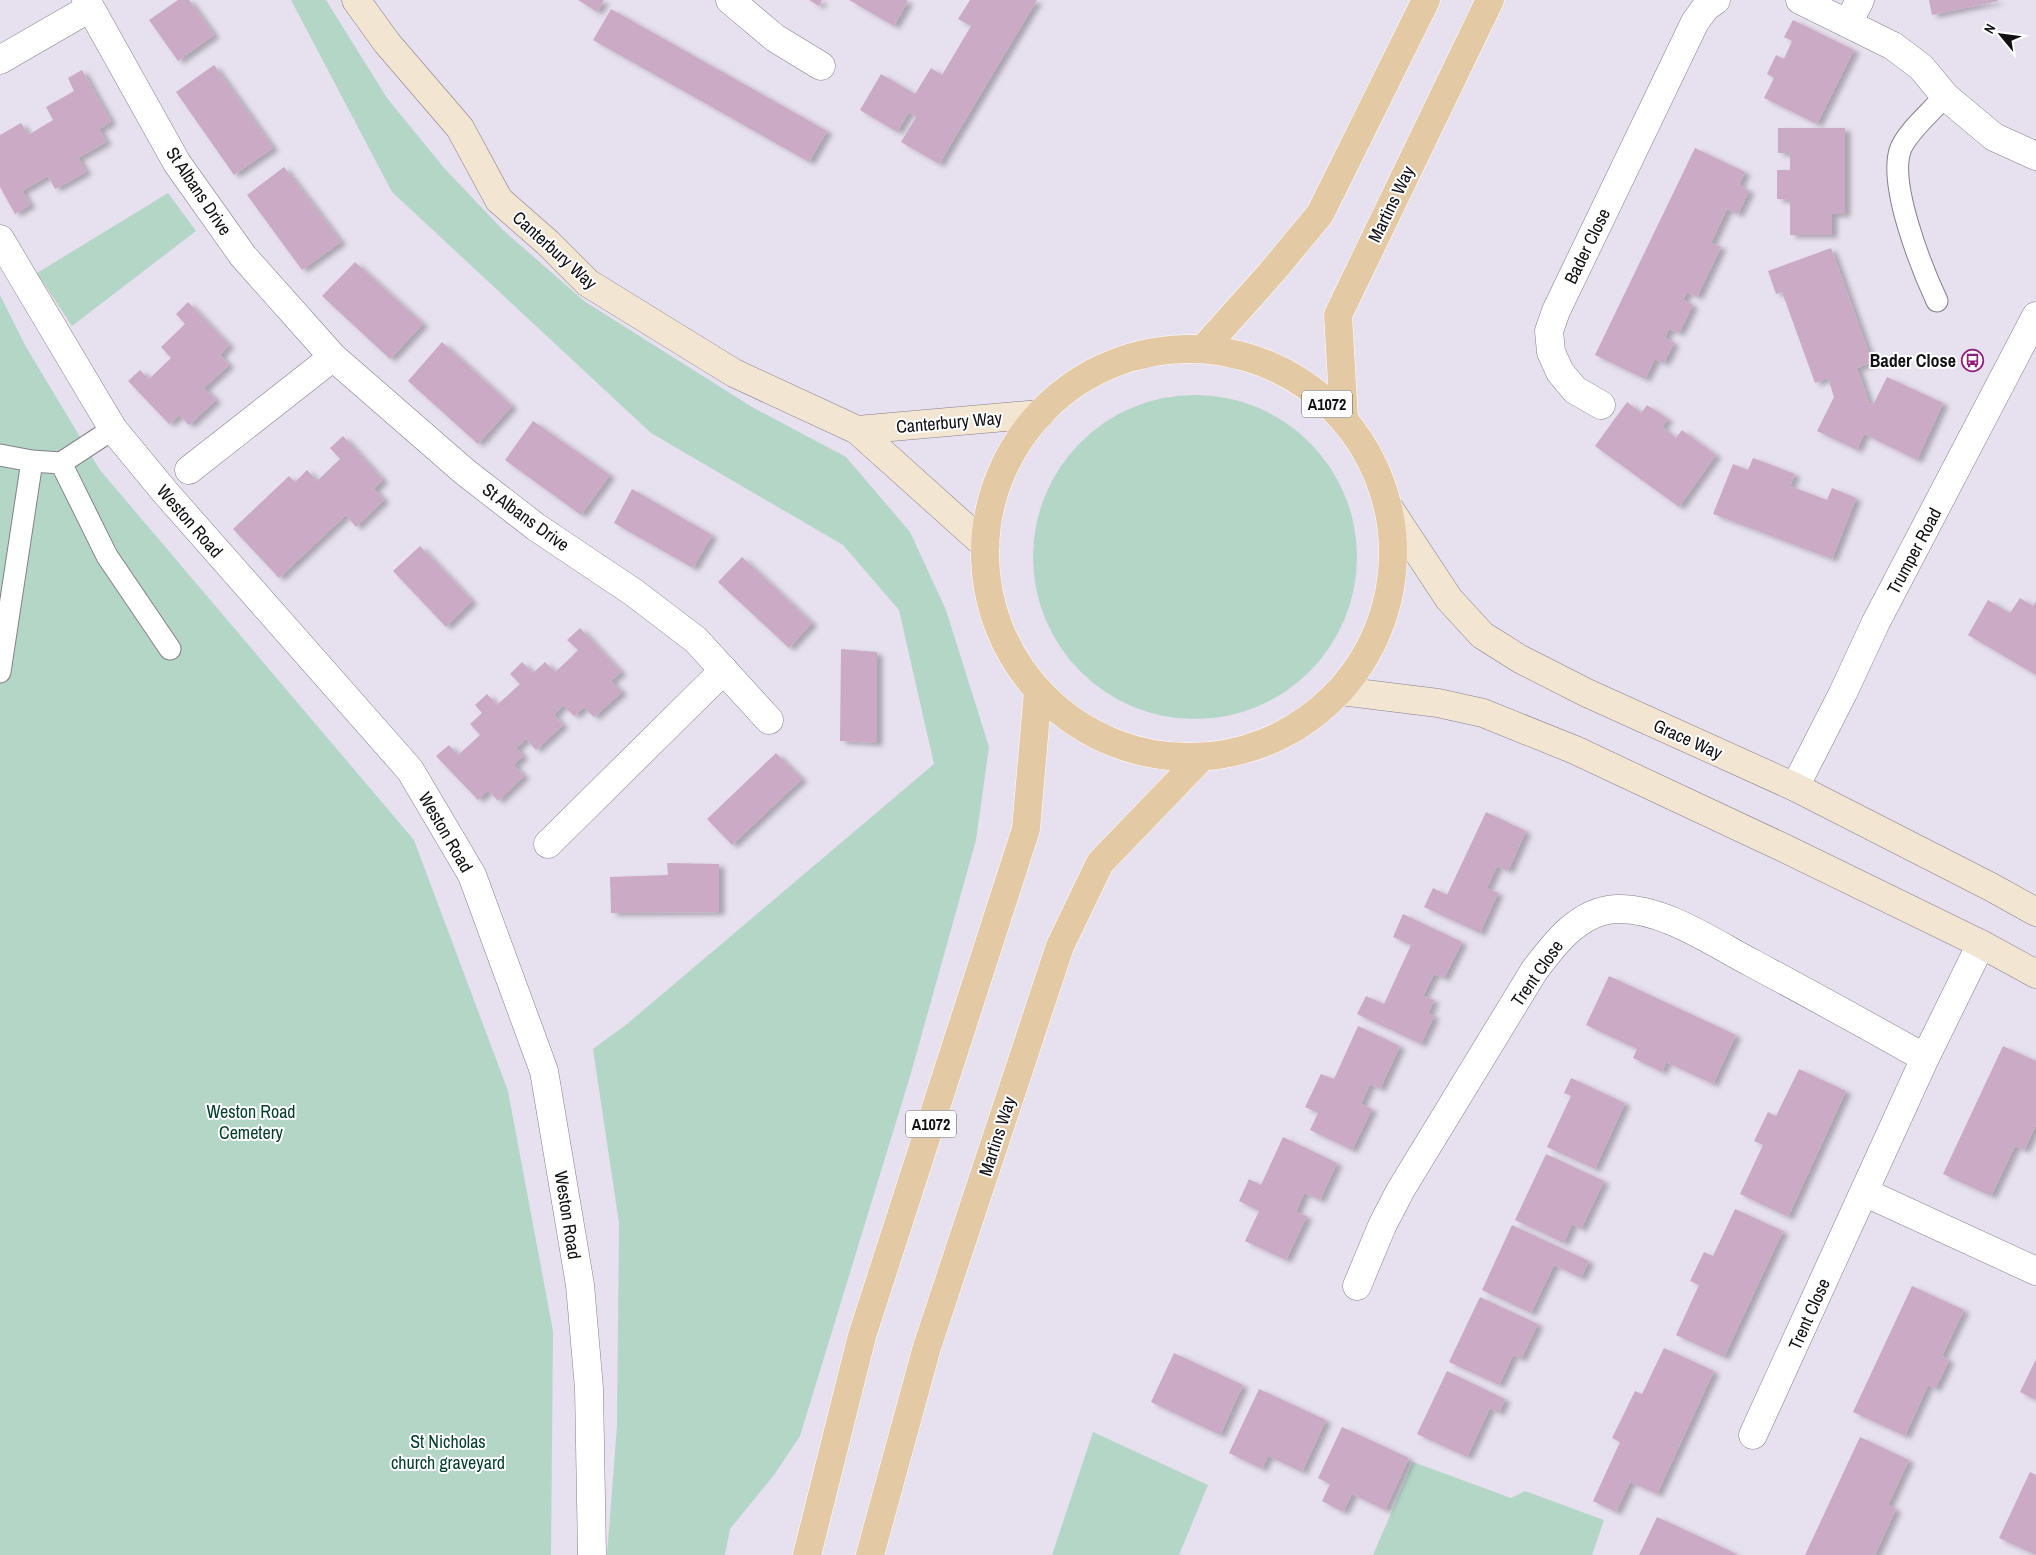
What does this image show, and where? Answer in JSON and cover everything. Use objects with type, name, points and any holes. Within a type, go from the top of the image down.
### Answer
[{"type":"main road","points":[[1203,349],[1271,273],[1320,214],[1426,0]]},
{"type":"main road","name":"Martins Way","points":[[1344,418],[1338,315],[1490,0]]},
{"type":"main road","name":"Martins Way","points":[[1203,349],[1256,359],[1304,383],[1344,418],[1372,461],[1389,508],[1394,557],[1387,606],[1369,651],[1341,691],[1300,725],[1253,748],[1201,758],[1140,752],[1085,730],[1038,691],[1007,648],[989,598],[985,545],[993,497],[1011,452],[1040,414],[1087,376],[1143,354],[1203,349]]},
{"type":"main road","name":"A1072","points":[[807,1555],[862,1336],[1026,829],[1038,691]]},
{"type":"main road","name":"Martins Way","points":[[870,1555],[927,1347],[1060,946],[1100,863],[1201,758]]},
{"type":"street","name":"Canterbury Way","points":[[356,0],[387,43],[460,128],[499,200],[548,243],[588,283],[734,373],[857,430],[985,545]]},
{"type":"street","points":[[730,0],[775,38],[821,66]]},
{"type":"street","name":"Bader Close","points":[[1601,406],[1575,390],[1560,372],[1552,352],[1549,331],[1560,302],[1695,22],[1706,7],[1716,0]]},
{"type":"street","points":[[1800,0],[1854,12],[1893,46],[1922,67],[1945,96],[1994,137],[2036,156]]},
{"type":"street","name":"St Albans Drive","points":[[0,60],[88,4],[178,163],[243,256],[333,357],[465,472],[536,528],[633,592],[696,640],[769,720]]},
{"type":"street","name":"Weston Road","points":[[0,239],[112,429],[171,500],[410,770],[472,875],[544,1070],[580,1285],[589,1388],[592,1555]]},
{"type":"street","name":"Trumper Road","points":[[1795,787],[1843,693],[1876,622],[2036,316]]},
{"type":"street","points":[[189,470],[333,357]]},
{"type":"street","name":"Canterbury Way","points":[[857,430],[1040,414]]},
{"type":"street","name":"Grace Way","points":[[1389,508],[1449,599],[1482,635],[1520,659],[1587,693],[1795,787],[2036,912]]},
{"type":"street","points":[[548,844],[724,670]]},
{"type":"street","points":[[1341,691],[1438,703],[1483,713],[1575,750],[1784,848],[1980,944],[2036,974]]},
{"type":"street","name":"Trent Close","points":[[1357,1286],[1382,1226],[1400,1191],[1534,972],[1555,942],[1574,926],[1594,915],[1615,909],[1637,911],[1666,918],[1778,976],[1926,1058]]},
{"type":"street","name":"Trent Close","points":[[1753,1436],[1980,944]]},
{"type":"street","points":[[1864,1192],[2036,1271]]},
{"type":"lane","points":[[1937,301],[1926,278],[1899,197],[1897,177],[1900,149],[1916,126],[1945,96]]},
{"type":"lane","points":[[0,455],[32,461],[61,463],[81,452],[112,429]]},
{"type":"lane","points":[[0,672],[32,461]]},
{"type":"lane","points":[[61,463],[107,556],[170,649]]},
{"type":"green space","points":[[291,0],[326,0],[387,98],[445,169],[503,230],[584,301],[752,407],[846,457],[910,532],[946,610],[989,747],[976,840],[911,1073],[800,1436],[774,1475],[730,1529],[725,1555],[607,1555],[617,1426],[619,1223],[593,1049],[627,1024],[934,764],[899,610],[843,545],[651,433],[392,192]]},
{"type":"green space","points":[[168,193],[196,231],[72,326],[37,273]]},
{"type":"green space","name":"Weston Road Cemetery","points":[[0,295],[26,347],[100,470],[414,840],[508,1091],[553,1331],[551,1555],[0,1555]]},
{"type":"green space","points":[[1179,395],[1211,395],[1242,402],[1272,414],[1298,431],[1321,454],[1338,480],[1345,495],[1354,525],[1357,557],[1354,589],[1345,619],[1338,634],[1321,660],[1298,683],[1272,700],[1242,712],[1211,719],[1179,719],[1148,712],[1118,700],[1092,683],[1069,660],[1052,634],[1040,604],[1033,573],[1033,541],[1040,510],[1052,480],[1069,454],[1092,431],[1118,414],[1148,402]]},
{"type":"green space","points":[[1093,1432],[1208,1485],[1179,1555],[1052,1555]]},
{"type":"green space","points":[[1413,1462],[1511,1498],[1525,1491],[1604,1520],[1592,1555],[1373,1555]]},
{"type":"building","points":[[178,0],[189,0],[214,35],[178,61],[149,20]]},
{"type":"building","points":[[578,0],[604,0],[597,12]]},
{"type":"building","points":[[809,0],[822,0],[819,6]]},
{"type":"building","points":[[849,0],[906,0],[908,1],[894,26]]},
{"type":"building","points":[[970,0],[1037,0],[939,164],[901,142],[916,117],[909,112],[897,132],[860,110],[881,74],[915,94],[931,68],[942,75],[971,26],[958,19]]},
{"type":"building","points":[[1929,0],[1998,0],[1998,1],[1932,15]]},
{"type":"building","points":[[611,9],[827,131],[809,162],[593,40]]},
{"type":"building","points":[[1793,20],[1854,50],[1817,124],[1764,98],[1774,78],[1767,74],[1776,55],[1784,59],[1792,41],[1784,37]]},
{"type":"building","points":[[214,65],[273,148],[234,175],[176,92]]},
{"type":"building","points":[[82,70],[111,122],[99,129],[106,142],[78,158],[86,172],[55,189],[48,176],[22,191],[30,205],[15,214],[0,187],[0,135],[21,123],[28,135],[53,120],[46,107],[74,91],[68,78]]},
{"type":"building","points":[[1778,128],[1845,128],[1845,214],[1832,214],[1832,235],[1790,235],[1790,200],[1777,199],[1777,170],[1790,170],[1790,153],[1778,153]]},
{"type":"building","points":[[1695,148],[1745,172],[1739,185],[1749,191],[1738,214],[1727,209],[1711,243],[1721,247],[1697,297],[1687,292],[1683,300],[1693,305],[1679,333],[1669,329],[1665,338],[1674,343],[1664,363],[1655,359],[1645,379],[1595,355]]},
{"type":"building","points":[[284,167],[341,242],[302,270],[247,195]]},
{"type":"building","points":[[1831,248],[1872,362],[1857,368],[1869,403],[1873,405],[1887,377],[1943,403],[1917,460],[1864,434],[1857,450],[1817,431],[1834,397],[1828,378],[1815,383],[1782,292],[1776,294],[1768,271]]},
{"type":"building","points":[[355,262],[423,324],[390,359],[322,296]]},
{"type":"building","points":[[188,302],[229,345],[220,355],[229,365],[204,388],[216,400],[189,425],[179,415],[169,424],[128,381],[140,370],[149,379],[171,358],[161,347],[185,324],[176,314]]},
{"type":"building","points":[[442,342],[512,406],[478,444],[408,381]]},
{"type":"building","points":[[1627,402],[1641,413],[1647,405],[1668,419],[1662,427],[1676,438],[1682,430],[1716,455],[1679,507],[1595,446]]},
{"type":"building","points":[[533,421],[610,475],[581,515],[505,460]]},
{"type":"building","points":[[343,436],[383,480],[374,489],[384,500],[356,527],[346,515],[279,578],[233,529],[289,476],[295,482],[307,470],[317,481],[340,459],[330,448]]},
{"type":"building","points":[[1753,458],[1795,474],[1790,486],[1827,500],[1832,488],[1856,498],[1832,559],[1713,514],[1733,464],[1748,470]]},
{"type":"building","points":[[632,489],[712,535],[693,568],[614,523]]},
{"type":"building","points":[[420,546],[472,601],[446,627],[393,571]]},
{"type":"building","points":[[742,557],[812,623],[789,648],[718,582]]},
{"type":"building","points":[[2020,598],[2033,606],[2036,601],[2036,675],[1968,635],[1988,600],[2010,613]]},
{"type":"building","points":[[580,628],[621,672],[611,681],[622,692],[594,717],[584,707],[574,716],[563,705],[554,715],[563,725],[536,750],[526,739],[516,748],[523,756],[514,765],[524,776],[498,801],[488,790],[478,800],[436,756],[449,745],[458,755],[480,735],[470,724],[482,713],[475,705],[487,694],[497,705],[520,684],[510,674],[522,662],[533,673],[545,662],[555,672],[578,650],[567,640]]},
{"type":"building","points":[[841,649],[877,652],[877,743],[840,741]]},
{"type":"building","points":[[776,753],[802,779],[732,845],[707,819]]},
{"type":"building","points":[[1486,812],[1526,831],[1508,871],[1497,866],[1487,888],[1498,893],[1480,933],[1424,907],[1433,888],[1447,895]]},
{"type":"building","points":[[667,863],[719,864],[719,912],[611,913],[610,877],[668,875]]},
{"type":"building","points":[[1403,914],[1462,942],[1444,978],[1434,974],[1423,996],[1434,1000],[1428,1013],[1434,1016],[1421,1044],[1357,1014],[1366,996],[1384,1004],[1411,945],[1393,937]]},
{"type":"building","points":[[1609,976],[1736,1035],[1713,1084],[1666,1062],[1662,1072],[1633,1058],[1637,1049],[1586,1025]]},
{"type":"building","points":[[1358,1026],[1400,1046],[1380,1089],[1370,1084],[1361,1104],[1372,1109],[1352,1150],[1310,1130],[1318,1113],[1305,1107],[1321,1074],[1334,1079]]},
{"type":"building","points":[[2003,1046],[2036,1061],[2036,1125],[2024,1150],[2015,1146],[1991,1196],[1943,1174]]},
{"type":"building","points":[[1799,1069],[1846,1091],[1788,1217],[1740,1194],[1763,1145],[1754,1141],[1768,1112],[1776,1116]]},
{"type":"building","points":[[1571,1078],[1625,1103],[1595,1169],[1547,1147],[1571,1096],[1564,1093]]},
{"type":"building","points":[[1283,1137],[1337,1163],[1320,1200],[1304,1193],[1296,1212],[1307,1216],[1286,1260],[1245,1241],[1259,1211],[1239,1201],[1249,1179],[1261,1185]]},
{"type":"building","points":[[1546,1154],[1604,1181],[1581,1229],[1572,1224],[1564,1243],[1515,1220]]},
{"type":"building","points":[[1735,1209],[1783,1231],[1724,1357],[1676,1335],[1699,1285],[1690,1281],[1704,1252],[1713,1256]]},
{"type":"building","points":[[1512,1225],[1589,1261],[1581,1278],[1554,1265],[1531,1313],[1482,1290]]},
{"type":"building","points":[[1912,1286],[1964,1310],[1942,1356],[1949,1360],[1942,1375],[1935,1389],[1928,1385],[1905,1436],[1853,1412]]},
{"type":"building","points":[[1480,1297],[1538,1324],[1521,1359],[1513,1355],[1499,1385],[1449,1362]]},
{"type":"building","points":[[1664,1348],[1714,1371],[1657,1494],[1630,1482],[1616,1512],[1593,1501],[1620,1442],[1612,1438],[1635,1391],[1642,1394]]},
{"type":"building","points":[[1174,1353],[1243,1385],[1220,1435],[1151,1402]]},
{"type":"building","points":[[2036,1359],[2036,1400],[2020,1392]]},
{"type":"building","points":[[1447,1371],[1505,1399],[1499,1413],[1490,1408],[1467,1457],[1417,1434]]},
{"type":"building","points":[[1259,1389],[1326,1420],[1302,1472],[1268,1456],[1262,1469],[1229,1453]]},
{"type":"building","points":[[1342,1427],[1409,1458],[1385,1510],[1352,1494],[1343,1512],[1322,1501],[1330,1484],[1318,1478]]},
{"type":"building","points":[[1860,1437],[1909,1460],[1888,1505],[1896,1509],[1875,1555],[1805,1555]]},
{"type":"building","points":[[2030,1472],[2036,1475],[2036,1555],[1999,1538]]},
{"type":"building","points":[[1657,1517],[1722,1547],[1738,1555],[1639,1555]]},
{"type":"place","name":"Bader Close","points":[[1972,360]]},
{"type":"park label","name":"St Nicholas church graveyard","points":[[448,1451]]}]
